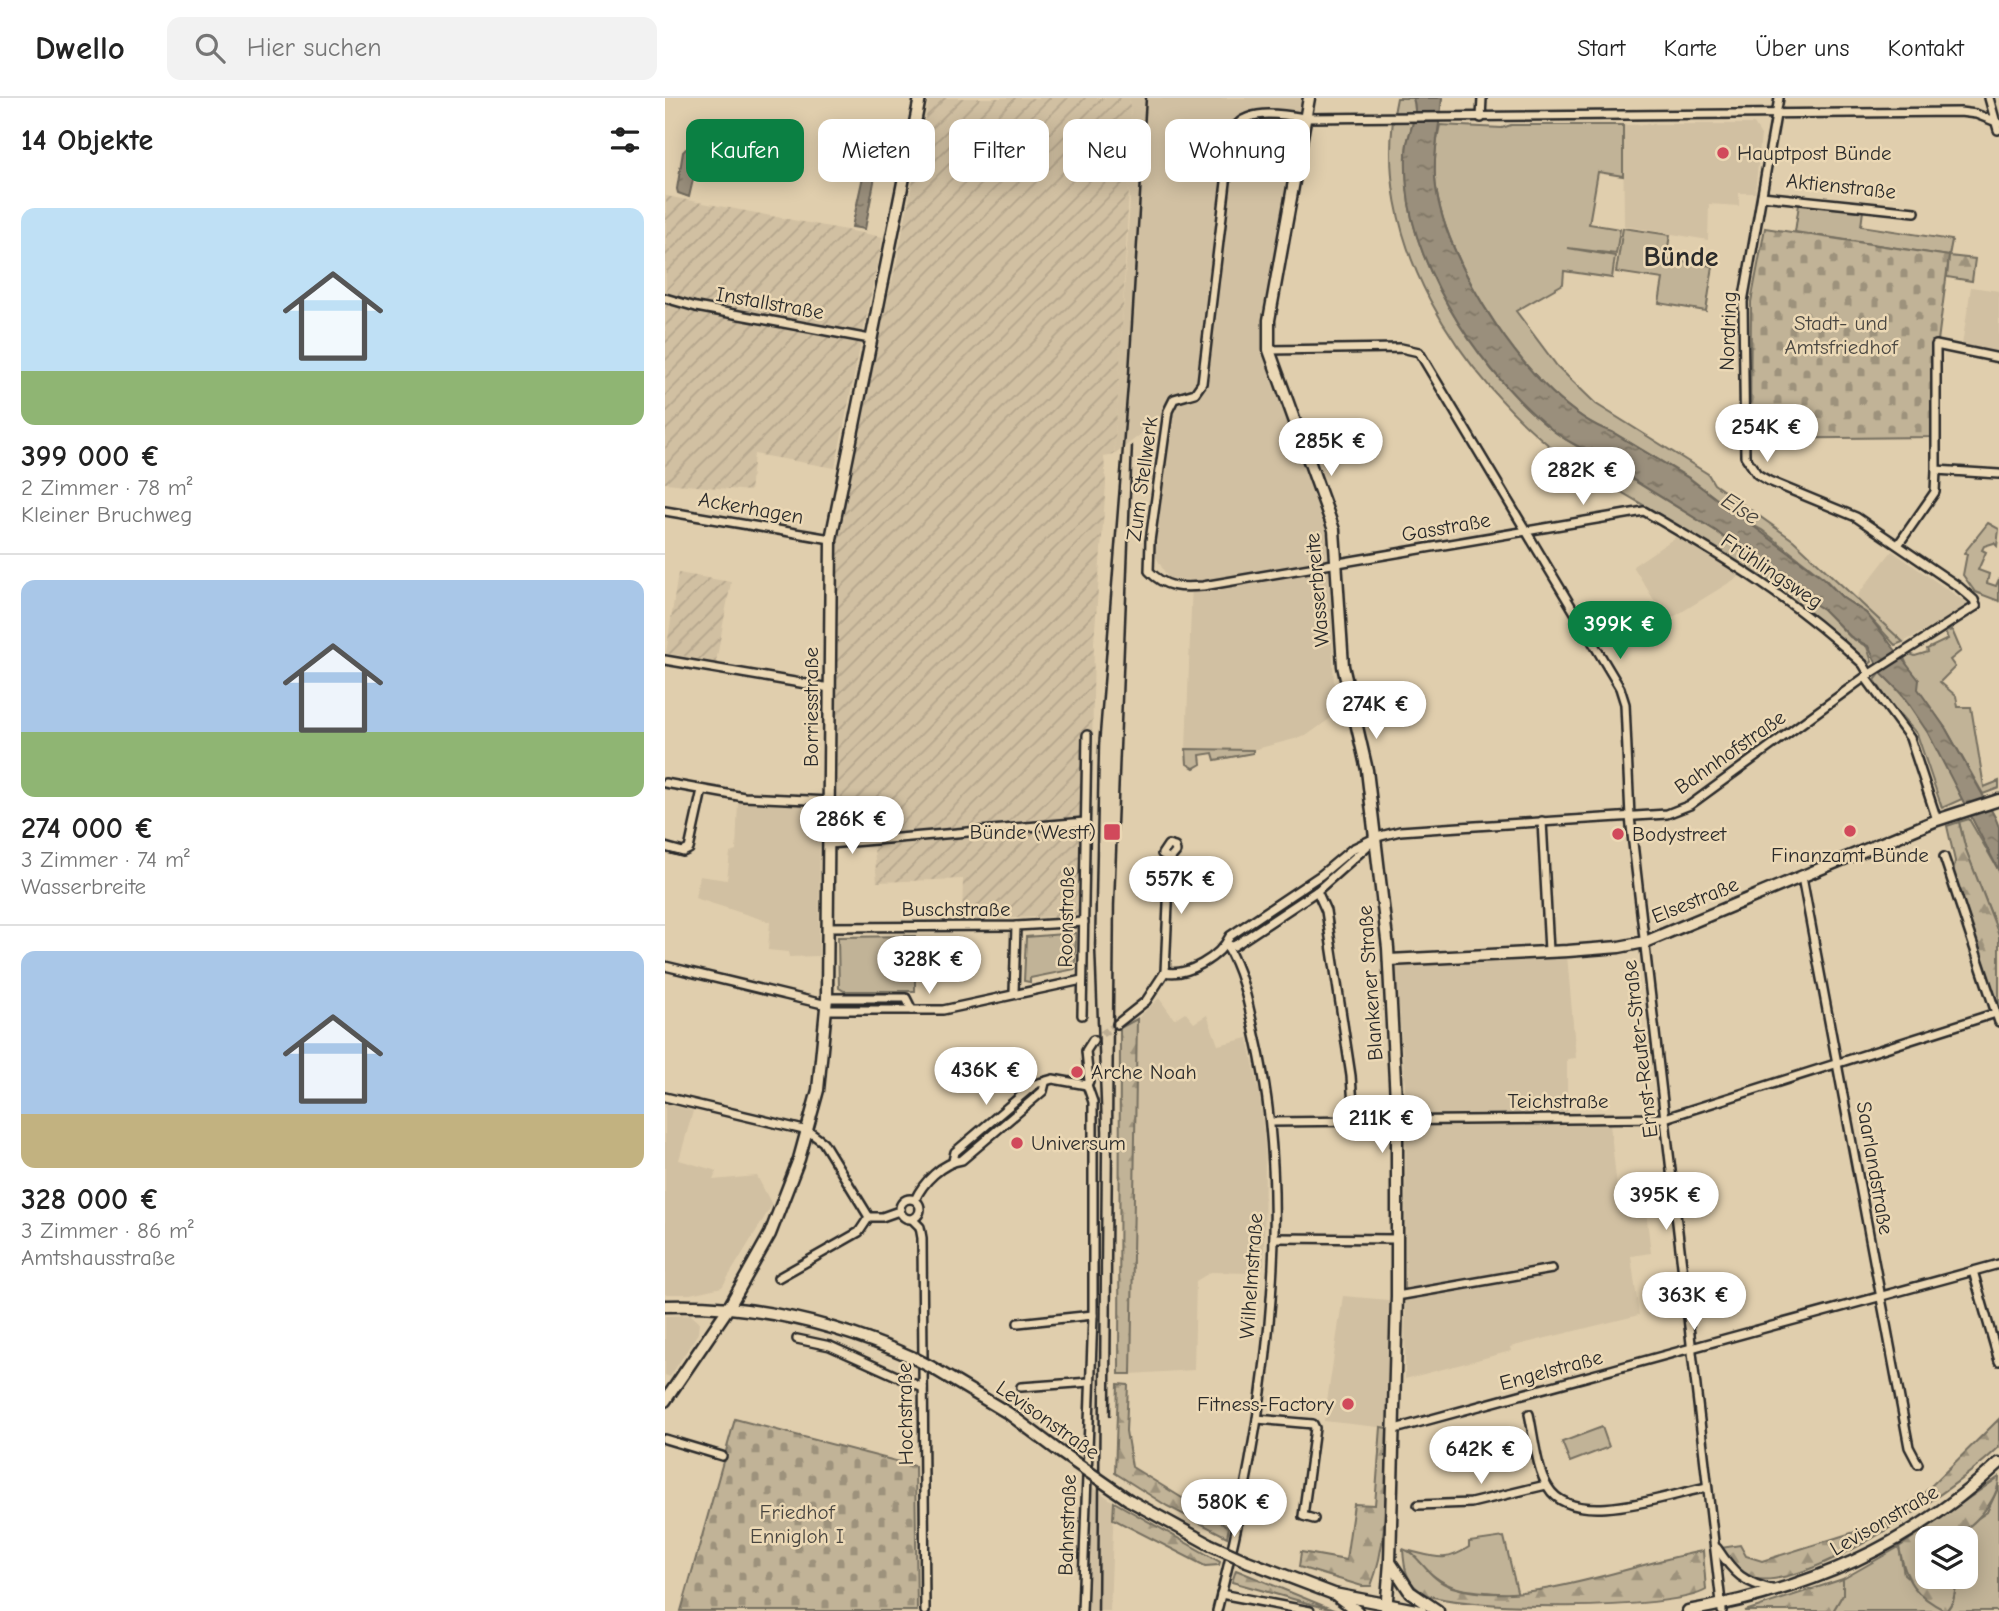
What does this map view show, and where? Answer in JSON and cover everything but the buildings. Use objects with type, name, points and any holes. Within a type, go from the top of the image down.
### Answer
[{"type":"main road","name":"Borriesstraße","points":[[665,1401],[729,1307],[775,1221],[808,1131],[818,1090],[827,1005],[831,539],[919,98]]},
{"type":"main road","name":"Wasserbreite","points":[[1309,98],[1269,320],[1269,350],[1334,530],[1343,666],[1367,770],[1377,837]]},
{"type":"main road","name":"Elsestraße","points":[[1389,960],[1619,947],[1645,942],[1949,815],[1999,800]]},
{"type":"main road","name":"Blankener Straße","points":[[1377,837],[1389,960],[1397,1119],[1395,1429],[1391,1562],[1386,1608]]},
{"type":"main road","name":"Levisonstraße","points":[[665,1306],[729,1307],[804,1319],[868,1338],[931,1367],[1008,1413],[1129,1500],[1209,1544],[1334,1594],[1386,1608],[1421,1611]]},
{"type":"main road","name":"Levisonstraße","points":[[1688,1611],[1722,1608],[1823,1577],[1890,1543],[1969,1490],[1999,1462]]},
{"type":"main road","points":[[1391,1562],[1410,1592],[1438,1611]]},
{"type":"main road","name":"Levisonstraße","points":[[1334,1594],[1357,1611]]},
{"type":"street","points":[[1481,118],[1482,98]]},
{"type":"street","name":"Nordring","points":[[1779,98],[1743,302],[1745,456],[1757,474],[1769,481],[1856,517],[1966,594],[1974,600],[1976,606]]},
{"type":"street","points":[[1989,98],[1997,125]]},
{"type":"street","points":[[1305,118],[1960,112],[1976,114],[1997,125]]},
{"type":"street","name":"Zum Stellwerk","points":[[1305,118],[1285,115],[1245,116],[1237,121],[1232,132],[1202,383],[1195,393],[1174,399],[1170,404],[1150,541],[1149,571],[1160,583],[1192,587],[1337,562]]},
{"type":"street","name":"Aktienstraße","points":[[1762,196],[1915,212]]},
{"type":"street","name":"Installstraße","points":[[665,298],[719,312],[870,339]]},
{"type":"street","points":[[1898,545],[1935,492],[1936,345],[1999,358]]},
{"type":"street","name":"Ernst-Reuter-Straße","points":[[1269,350],[1401,348],[1419,352],[1620,688],[1625,704],[1630,817],[1722,1608]]},
{"type":"street","points":[[1936,470],[1999,474]]},
{"type":"street","name":"Ackerhagen","points":[[665,511],[831,539]]},
{"type":"street","name":"Gasstraße","points":[[1337,562],[1644,511]]},
{"type":"street","name":"Frühlingsweg","points":[[1644,511],[1750,573],[1802,609],[1863,664],[1910,738],[1937,820]]},
{"type":"street","points":[[1976,606],[1985,607]]},
{"type":"street","name":"Bahnhofstraße","points":[[1165,972],[1184,973],[1226,945],[1230,936],[1321,875],[1352,849],[1377,837],[1400,831],[1667,814],[1690,805],[1869,674],[1976,606]]},
{"type":"street","points":[[665,660],[831,688]]},
{"type":"street","name":"Roonstraße","points":[[1081,1015],[1087,735]]},
{"type":"street","points":[[665,783],[744,797],[829,801]]},
{"type":"street","points":[[665,847],[683,852],[689,849],[702,790]]},
{"type":"street","points":[[1542,821],[1549,951]]},
{"type":"street","points":[[829,844],[1085,822]]},
{"type":"street","name":"Bahnhofstraße","points":[[1226,945],[1234,946],[1317,891],[1377,837]]},
{"type":"street","points":[[1944,857],[1999,1023]]},
{"type":"street","points":[[1117,1024],[1146,1001],[1165,972],[1170,859]]},
{"type":"street","name":"Saarlandstraße","points":[[1802,877],[1909,1447],[1918,1464]]},
{"type":"street","points":[[1317,891],[1326,911],[1351,1076],[1354,1120]]},
{"type":"street","name":"Buschstraße","points":[[828,927],[1016,926],[1084,922]]},
{"type":"street","points":[[1014,993],[1016,926]]},
{"type":"street","name":"Wilhelmstraße","points":[[1217,1611],[1248,1479],[1257,1419],[1274,1238],[1271,1122],[1243,981],[1226,945]]},
{"type":"street","points":[[665,967],[827,1005],[912,1010],[943,1010],[1082,980]]},
{"type":"street","points":[[827,1005],[907,998],[912,1010]]},
{"type":"street","name":"Teichstraße","points":[[1271,1122],[1665,1118],[1996,1013]]},
{"type":"street","name":"Bahnstraße","points":[[1082,1611],[1093,1315],[1093,1102],[1087,1085],[1089,1081],[1086,1051],[1093,1040]]},
{"type":"street","points":[[915,1200],[930,1177],[953,1161],[962,1160],[1043,1091],[1045,1083],[1053,1079],[1087,1085]]},
{"type":"street","points":[[665,1097],[808,1131],[823,1142],[869,1217]]},
{"type":"street","points":[[869,1217],[882,1217],[899,1211],[905,1199],[915,1200]]},
{"type":"street","points":[[899,1211],[903,1217],[912,1219],[920,1210],[915,1200]]},
{"type":"street","points":[[778,1278],[859,1232],[869,1217]]},
{"type":"street","name":"Hochstraße","points":[[912,1219],[920,1227],[922,1238],[925,1611]]},
{"type":"street","points":[[1274,1238],[1397,1239]]},
{"type":"street","name":"Engelstraße","points":[[1395,1429],[1999,1264]]},
{"type":"street","points":[[1397,1296],[1552,1269]]},
{"type":"street","points":[[1973,1271],[1999,1361]]},
{"type":"street","points":[[1018,1324],[1093,1315]]},
{"type":"street","points":[[797,1339],[830,1346],[923,1388]]},
{"type":"street","points":[[1021,1387],[1090,1382]]},
{"type":"street","points":[[1529,1414],[1546,1485],[1566,1505],[1587,1508],[1615,1507],[1707,1487]]},
{"type":"street","points":[[1257,1419],[1313,1424],[1315,1428],[1303,1516],[1314,1519]]},
{"type":"street","points":[[665,1439],[722,1456]]},
{"type":"street","points":[[1418,1505],[1471,1503],[1546,1485]]},
{"type":"street","points":[[1714,1545],[1732,1571],[1747,1582],[1777,1591]]},
{"type":"street","points":[[1221,1594],[1310,1611]]},
{"type":"shaded area","points":[[929,98],[1129,98],[1131,119],[1063,119],[1063,182],[1130,182],[1114,455],[1104,457],[1106,484],[1094,642],[1089,915],[962,920],[963,879],[877,882],[873,836],[837,839],[837,539],[857,425],[896,265],[912,182],[935,182],[935,119],[925,119]]},
{"type":"shaded area","points":[[1129,98],[1302,98],[1298,119],[1165,119],[1165,182],[1288,182],[1264,320],[1263,351],[1325,520],[1329,546],[1335,715],[1306,736],[1249,751],[1186,749],[1192,580],[1168,578],[1153,552],[1171,419],[1162,418],[1114,455],[1130,182],[1151,182],[1151,119],[1131,119]]},
{"type":"shaded area","points":[[1754,124],[1761,135],[1755,193],[1739,193],[1739,206],[1709,204],[1708,240],[1624,226],[1623,125]]},
{"type":"shaded area","points":[[666,196],[883,237],[835,468],[754,454],[750,491],[665,483]]},
{"type":"shaded area","points":[[1971,287],[1999,291],[1999,354],[1962,345]]},
{"type":"shaded area","points":[[1676,537],[1745,573],[1667,621],[1633,566]]},
{"type":"shaded area","points":[[1892,551],[1967,603],[1966,610],[1903,642],[1856,597]]},
{"type":"shaded area","points":[[678,573],[731,582],[716,662],[666,653]]},
{"type":"shaded area","points":[[738,801],[815,806],[820,810],[819,956],[789,957],[788,952],[768,950],[770,922],[695,898],[699,876],[727,880],[730,853],[736,851]]},
{"type":"shaded area","points":[[1567,955],[1576,1058],[1567,1059],[1567,1124],[1610,1124],[1619,1205],[1645,1202],[1651,1253],[1631,1256],[1639,1315],[1510,1347],[1511,1351],[1405,1379],[1406,1102],[1396,966]]},
{"type":"shaded area","points":[[1159,998],[1174,1019],[1185,1012],[1194,1023],[1207,1015],[1218,1045],[1248,1038],[1261,1100],[1265,1150],[1264,1266],[1256,1266],[1249,1273],[1211,1272],[1196,1281],[1194,1370],[1131,1374],[1137,1019]]},
{"type":"shaded area","points":[[665,1104],[693,1111],[679,1160],[717,1171],[713,1180],[757,1176],[772,1205],[722,1287],[690,1294],[665,1294]]},
{"type":"shaded area","points":[[1343,1296],[1389,1300],[1387,1428],[1324,1421]]},
{"type":"shaded area","points":[[691,1315],[699,1322],[698,1333],[670,1377],[665,1375],[665,1316]]},
{"type":"shaded area","points":[[1089,1485],[1114,1502],[1110,1611],[1086,1611]]},
{"type":"green space","points":[[1397,98],[1413,98],[1415,104],[1415,116],[1406,149],[1406,177],[1412,220],[1423,254],[1458,323],[1504,385],[1562,437],[1611,461],[1615,469],[1716,531],[1744,554],[1764,563],[1808,600],[1823,609],[1850,637],[1867,647],[1872,662],[1868,665],[1799,605],[1762,578],[1566,459],[1527,426],[1491,388],[1458,346],[1430,300],[1409,252],[1395,202],[1391,150]]},
{"type":"green space","points":[[1440,125],[1502,128],[1511,125],[1623,125],[1623,176],[1598,172],[1589,224],[1620,229],[1616,254],[1568,248],[1615,256],[1612,278],[1564,271],[1563,284],[1516,311],[1557,366],[1596,404],[1708,474],[1714,484],[1793,540],[1903,642],[1895,645],[1866,613],[1843,598],[1824,578],[1691,479],[1582,417],[1552,392],[1523,361],[1496,325],[1473,286],[1454,247],[1441,211],[1435,178]]},
{"type":"green space","points":[[1799,204],[1863,211],[1861,226],[1952,240],[1949,256],[1795,232]]},
{"type":"green space","points":[[1623,228],[1670,235],[1666,259],[1713,266],[1706,311],[1659,303],[1663,279],[1616,272]]},
{"type":"green space","name":"Stadt- und Amtsfriedhof","points":[[1765,228],[1949,256],[1938,341],[1932,341],[1932,437],[1750,439],[1751,302]]},
{"type":"green space","points":[[1949,256],[1975,259],[1972,281],[1947,277]]},
{"type":"green space","points":[[1988,523],[1999,529],[1997,546],[1994,543],[1984,546],[1982,550],[1986,552],[1978,570],[1989,574],[1987,583],[1996,586],[1999,579],[1999,601],[1975,592],[1963,575],[1967,554],[1964,553]]},
{"type":"green space","points":[[1952,630],[1961,651],[1950,660],[1955,667],[1940,682],[1956,696],[1958,707],[1971,707],[1984,787],[1999,781],[1999,788],[1983,794],[1946,729],[1917,689],[1904,658],[1910,654],[1915,656],[1928,652],[1927,649],[1948,639],[1945,632]]},
{"type":"green space","points":[[1881,673],[1895,686],[1918,716],[1962,799],[1942,808],[1917,734],[1888,701],[1875,680]]},
{"type":"green space","points":[[1186,749],[1253,750],[1253,753],[1215,760],[1213,753],[1200,755],[1201,764],[1194,768],[1187,764]]},
{"type":"green space","points":[[1969,819],[1999,871],[1999,934],[1966,850],[1959,822]]},
{"type":"green space","points":[[1959,822],[1966,850],[1999,935],[1999,1007],[1953,874],[1955,861],[1947,826]]},
{"type":"green space","points":[[1076,933],[1075,969],[1030,978],[1030,982],[1024,981],[1026,937]]},
{"type":"green space","points":[[915,936],[915,991],[844,991],[839,988],[838,937]]},
{"type":"green space","points":[[1137,1019],[1131,1374],[1119,1374],[1120,1028]]},
{"type":"green space","points":[[1118,1384],[1128,1385],[1126,1431],[1132,1467],[1229,1527],[1227,1537],[1167,1506],[1115,1473]]},
{"type":"green space","name":"Friedhof Ennigloh I","points":[[735,1419],[915,1466],[917,1611],[681,1611]]},
{"type":"green space","points":[[1999,1419],[1999,1447],[1918,1510],[1843,1554],[1807,1570],[1776,1579],[1751,1578],[1737,1570],[1721,1548],[1740,1545],[1746,1556],[1762,1561],[1877,1525],[1923,1494]]},
{"type":"green space","points":[[1381,1427],[1387,1428],[1384,1528],[1371,1586],[1362,1586],[1299,1567],[1301,1552],[1346,1560],[1354,1504],[1375,1505]]},
{"type":"green space","points":[[1602,1427],[1609,1447],[1570,1462],[1562,1442]]},
{"type":"green space","points":[[1999,1477],[1994,1496],[1969,1526],[1929,1526]]},
{"type":"green space","points":[[1999,1486],[1999,1611],[1947,1611],[1956,1589],[1978,1589],[1978,1526],[1967,1526],[1987,1512]]},
{"type":"green space","points":[[1114,1502],[1220,1562],[1219,1565],[1205,1566],[1113,1519]]},
{"type":"green space","points":[[1915,1536],[1915,1588],[1905,1570],[1899,1547]]},
{"type":"green space","points":[[1504,1537],[1518,1595],[1457,1588],[1434,1576],[1410,1551],[1447,1557],[1469,1547],[1469,1542]]},
{"type":"green space","points":[[1899,1547],[1904,1574],[1915,1583],[1915,1589],[1921,1589],[1947,1611],[1833,1611],[1843,1594],[1843,1579]]},
{"type":"green space","points":[[1403,1549],[1409,1551],[1444,1584],[1481,1593],[1544,1589],[1703,1551],[1706,1590],[1686,1597],[1613,1605],[1522,1606],[1447,1600],[1425,1594],[1414,1585],[1405,1569]]},
{"type":"green space","points":[[1236,1570],[1336,1611],[1232,1582]]},
{"type":"green space","points":[[1843,1579],[1843,1594],[1833,1611],[1745,1611]]},
{"type":"green space","points":[[1916,1589],[1956,1589],[1953,1601],[1946,1611]]},
{"type":"water","points":[[1413,98],[1442,98],[1435,167],[1441,210],[1453,247],[1472,286],[1523,361],[1552,392],[1582,417],[1690,479],[1866,613],[1919,680],[1918,689],[1946,729],[1995,817],[1999,827],[1999,871],[1928,733],[1901,693],[1881,673],[1868,646],[1851,637],[1823,609],[1808,600],[1765,563],[1744,553],[1716,531],[1616,469],[1611,461],[1575,445],[1555,432],[1504,384],[1480,354],[1439,288],[1423,254],[1412,220],[1406,160],[1407,144],[1415,116]]},
{"type":"water","points":[[686,149],[686,182],[692,182],[689,197],[678,193],[677,189],[683,152]]},
{"type":"water","points":[[862,182],[874,182],[865,229],[852,227]]},
{"type":"tunnel","points":[[1093,1040],[1117,1024]]},
{"type":"railway","points":[[1098,1611],[1102,1131],[1095,945],[1099,745],[1129,372],[1146,98]]},
{"type":"railway","points":[[1110,1415],[1114,906],[1132,446]]},
{"type":"place","name":"Hauptpost Bünde","points":[[1723,153]]},
{"type":"place","name":"Finanzamt Bünde","points":[[1850,831]]},
{"type":"place","name":"Bünde (Westf)","points":[[1112,832]]},
{"type":"place","name":"Bodystreet","points":[[1618,834]]},
{"type":"place","name":"Arche Noah","points":[[1077,1072]]},
{"type":"place","name":"Universum","points":[[1017,1143]]},
{"type":"place","name":"Fitness-Factory","points":[[1348,1404]]},
{"type":"district","name":"Bünde","points":[[1681,256]]},
{"type":"water label","name":"Else","points":[[1741,508]]}]
